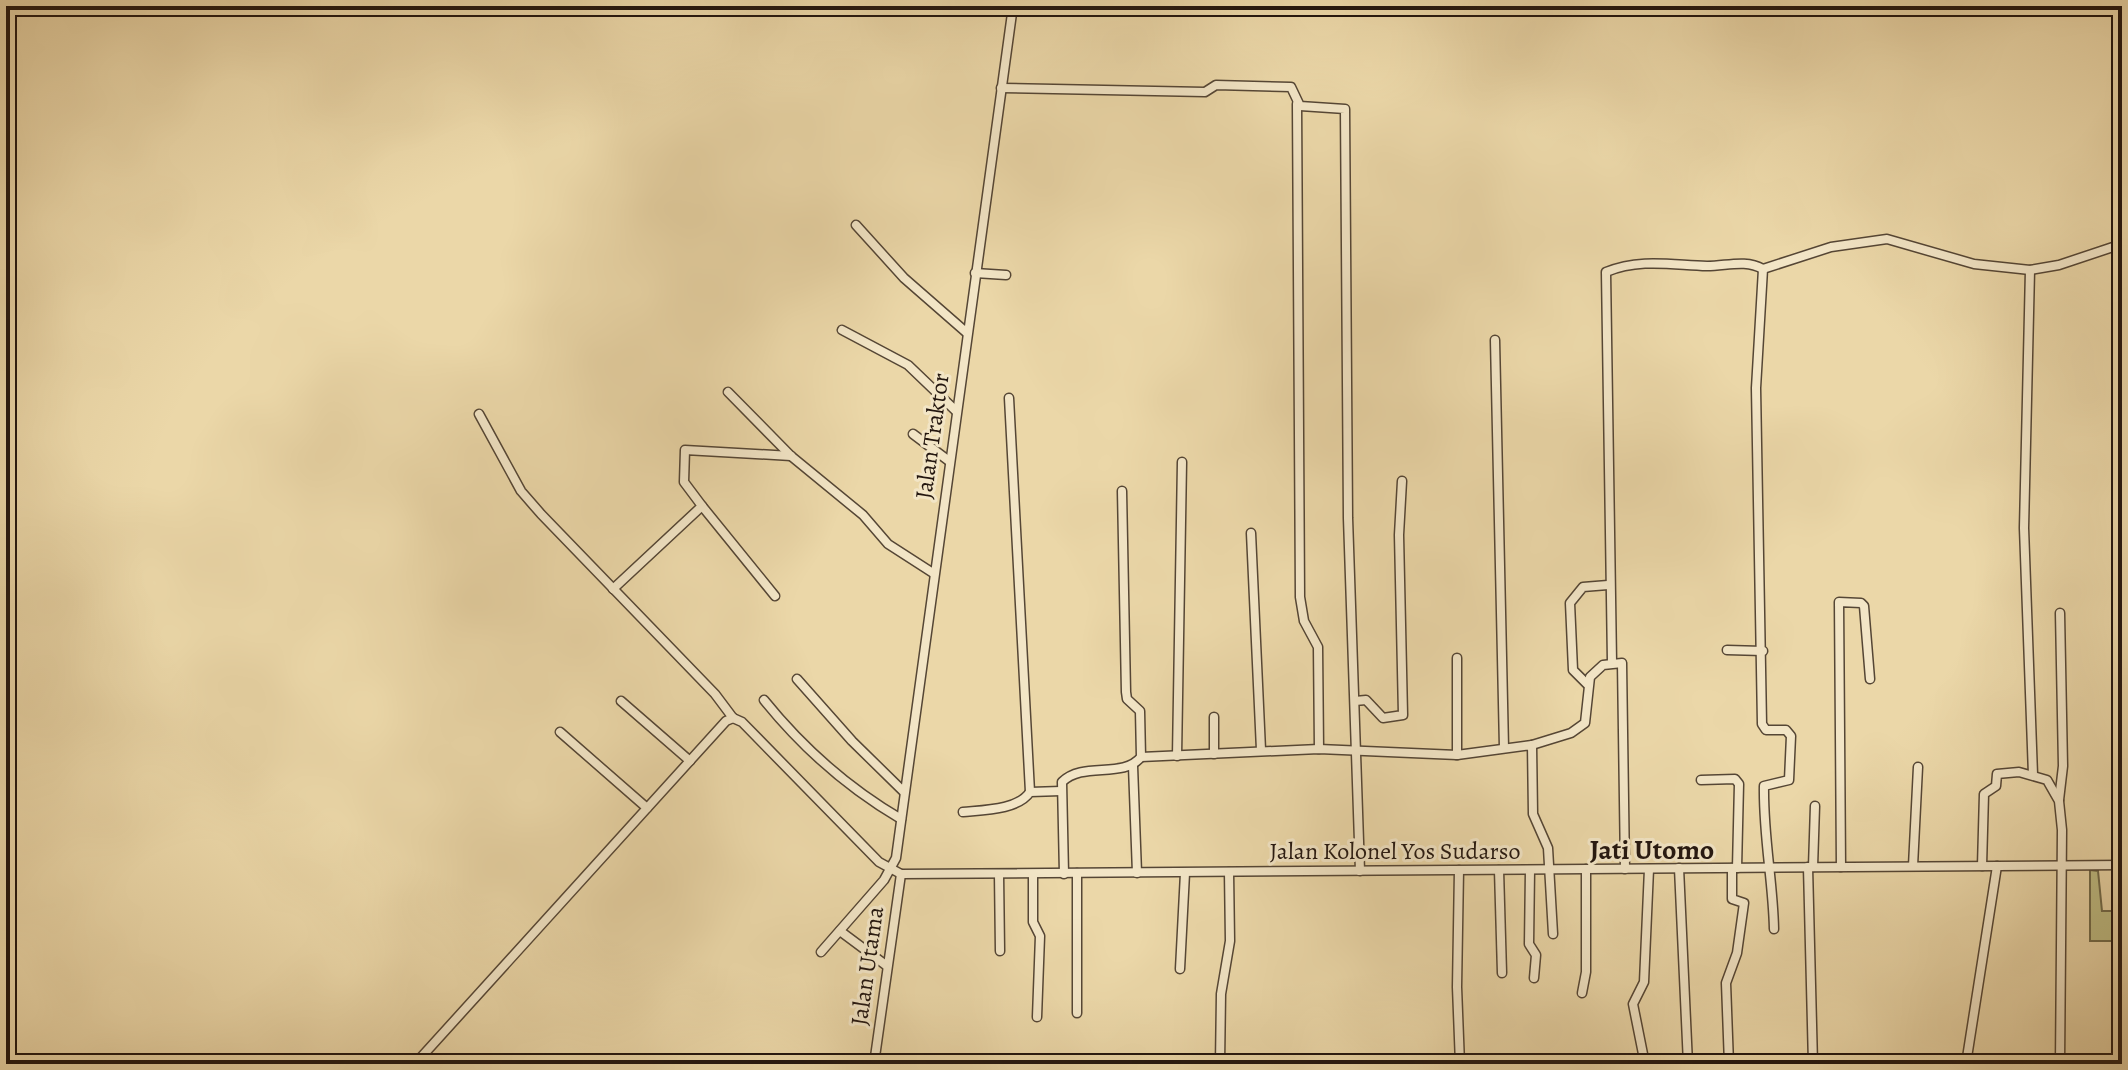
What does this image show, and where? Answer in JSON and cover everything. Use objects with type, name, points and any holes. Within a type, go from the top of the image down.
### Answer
[{"type":"street","name":"Jalan Traktor","points":[[891,871],[901,819],[1013,6]]},
{"type":"street","points":[[1001,88],[1205,92],[1216,85],[1291,87],[1297,104],[1300,597],[1304,621],[1318,647],[1319,749]]},
{"type":"street","points":[[1297,104],[1343,106],[1346,110],[1345,367],[1360,871]]},
{"type":"street","points":[[856,225],[904,278],[967,333]]},
{"type":"street","points":[[1612,662],[1608,585],[1606,272],[1645,262],[1708,266],[1749,262],[1763,269],[1831,247],[1887,239],[1974,264],[2030,270],[2059,265],[2122,244]]},
{"type":"street","points":[[1763,269],[1756,388],[1762,724],[1766,730],[1786,730],[1791,736],[1789,780],[1764,786],[1766,868],[1772,886],[1774,929]]},
{"type":"street","points":[[2030,270],[2024,528],[2033,775]]},
{"type":"street","points":[[975,273],[1006,275]]},
{"type":"street","points":[[842,330],[908,365],[956,411]]},
{"type":"street","points":[[1495,340],[1504,748]]},
{"type":"street","points":[[728,392],[791,456],[863,515],[888,544],[933,573]]},
{"type":"street","points":[[963,812],[1010,804],[1024,799],[1030,792],[1009,398]]},
{"type":"street","name":"Jalan Kolonel Yos Sudarso","points":[[479,414],[521,491],[715,694],[733,718],[742,722],[891,871],[901,874],[2122,865]]},
{"type":"street","points":[[913,434],[949,461]]},
{"type":"street","points":[[775,596],[684,482],[685,450],[791,456]]},
{"type":"street","points":[[1177,756],[1182,462]]},
{"type":"street","points":[[1355,701],[1368,702],[1383,718],[1403,715],[1399,535],[1402,481]]},
{"type":"street","points":[[1064,874],[1062,782],[1073,772],[1133,766],[1141,757],[1140,711],[1128,701],[1126,692],[1122,491]]},
{"type":"street","points":[[613,589],[702,506]]},
{"type":"street","points":[[1251,533],[1261,750]]},
{"type":"street","points":[[1587,684],[1573,670],[1570,605],[1583,587],[1608,585]]},
{"type":"street","points":[[1841,867],[1839,602],[1861,603],[1864,606],[1870,679]]},
{"type":"street","points":[[2060,613],[2063,766],[2059,801],[2063,865],[2060,1064]]},
{"type":"street","points":[[2119,627],[2117,769],[2122,775]]},
{"type":"street","points":[[1727,650],[1763,651]]},
{"type":"street","points":[[1457,658],[1457,755]]},
{"type":"street","points":[[1141,757],[1319,749],[1457,755],[1532,745],[1571,733],[1585,723],[1587,684],[1596,669],[1612,662],[1623,665],[1625,869]]},
{"type":"street","points":[[797,679],[852,741],[904,792]]},
{"type":"street","points":[[764,700],[812,755],[829,764],[869,800],[901,819]]},
{"type":"street","points":[[621,701],[690,761]]},
{"type":"street","points":[[1214,717],[1214,754]]},
{"type":"street","points":[[415,1064],[690,761],[733,718]]},
{"type":"street","points":[[560,732],[647,808]]},
{"type":"street","points":[[1532,745],[1533,814],[1547,844],[1553,934]]},
{"type":"street","points":[[1133,766],[1137,873]]},
{"type":"street","points":[[1913,866],[1918,767]]},
{"type":"street","points":[[1982,866],[1986,791],[1996,786],[2000,772],[2033,775],[2047,780],[2059,801]]},
{"type":"street","points":[[1701,780],[1735,779],[1739,784],[1732,899],[1744,903],[1737,953],[1726,983],[1729,1064]]},
{"type":"street","points":[[1030,792],[1061,791]]},
{"type":"street","points":[[1813,1064],[1811,867],[1815,806]]},
{"type":"street","points":[[1966,1064],[1997,866]]},
{"type":"street","points":[[1679,868],[1688,1064]]},
{"type":"street","points":[[1582,993],[1587,949],[1586,869]]},
{"type":"street","points":[[1645,1064],[1633,1004],[1644,982],[1649,869]]},
{"type":"street","points":[[1459,870],[1460,1064]]},
{"type":"street","points":[[1499,870],[1502,973]]},
{"type":"street","points":[[1530,870],[1529,944],[1536,955],[1534,978]]},
{"type":"street","points":[[821,952],[891,871]]},
{"type":"street","points":[[1220,1064],[1221,994],[1230,941],[1229,872]]},
{"type":"street","points":[[1077,873],[1077,1013]]},
{"type":"street","points":[[1180,969],[1185,873]]},
{"type":"street","name":"Jalan Utama","points":[[874,1064],[901,874]]},
{"type":"street","points":[[999,874],[1000,951]]},
{"type":"street","points":[[1033,874],[1033,922],[1040,936],[1037,1017]]},
{"type":"street","points":[[840,931],[887,966]]},
{"type":"shaded area","points":[[2090,870],[2098,871],[2102,911],[2115,911],[2114,886],[2122,892],[2122,923],[2114,923],[2114,941],[2090,941]]},
{"type":"district","name":"Jati Utomo","points":[[1652,849]]}]
